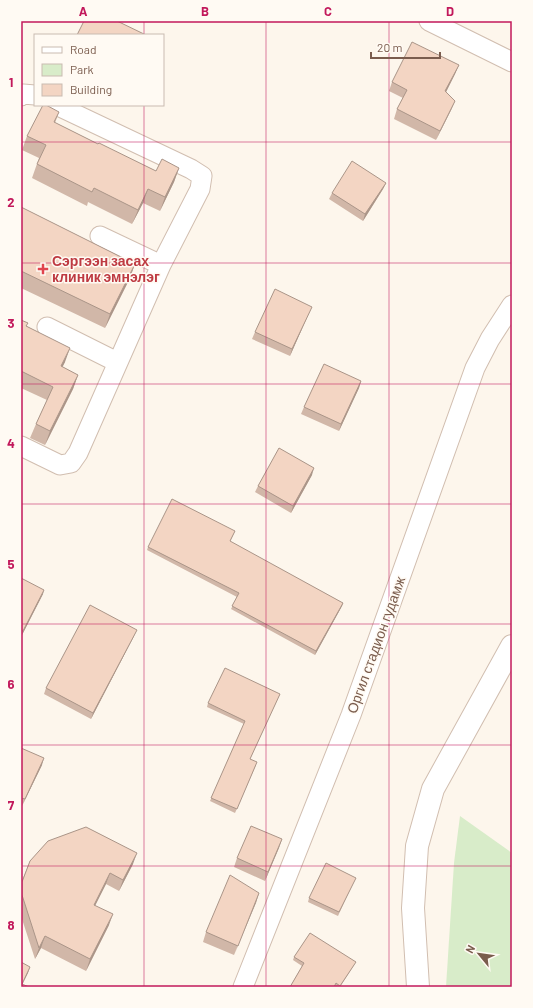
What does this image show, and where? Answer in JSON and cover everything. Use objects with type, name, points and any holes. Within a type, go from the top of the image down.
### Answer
[{"type":"street","points":[[430,21],[512,62]]},
{"type":"street","points":[[21,96],[23,94],[34,96]]},
{"type":"street","points":[[21,446],[60,465],[71,463],[78,453],[161,265],[200,189],[202,176],[191,168],[58,106]]},
{"type":"street","points":[[100,236],[161,265]]},
{"type":"street","name":"Оргил стадион гудамж","points":[[243,987],[351,714],[475,368],[490,339],[512,305]]},
{"type":"street","points":[[47,327],[117,362]]},
{"type":"street","points":[[418,987],[413,908],[417,846],[433,789],[512,646]]},
{"type":"green space","points":[[460,816],[512,853],[512,987],[446,987],[454,863]]},
{"type":"building","points":[[84,21],[117,21],[144,34],[78,34]]},
{"type":"building","points":[[412,42],[459,65],[445,91],[455,101],[440,131],[397,109],[407,90],[392,82]]},
{"type":"building","points":[[42,106],[48,106],[59,112],[54,122],[98,144],[99,143],[156,171],[162,159],[179,168],[165,197],[148,189],[138,210],[94,188],[92,192],[37,164],[46,145],[27,136]]},
{"type":"building","points":[[352,161],[386,183],[365,214],[332,193]]},
{"type":"building","points":[[21,207],[135,264],[110,314],[21,271]]},
{"type":"building","points":[[275,289],[312,307],[292,349],[255,332]]},
{"type":"building","points":[[21,320],[28,323],[26,326],[70,348],[61,366],[78,375],[50,431],[36,424],[53,387],[21,371]]},
{"type":"building","points":[[324,364],[361,381],[341,424],[304,407]]},
{"type":"building","points":[[279,448],[314,468],[293,506],[258,486]]},
{"type":"building","points":[[172,499],[235,531],[230,541],[343,603],[316,651],[232,606],[239,593],[148,547]]},
{"type":"building","points":[[21,578],[44,590],[23,631],[21,630]]},
{"type":"building","points":[[90,605],[137,630],[93,713],[46,688]]},
{"type":"building","points":[[225,668],[280,694],[250,759],[257,762],[237,809],[211,798],[245,721],[208,703]]},
{"type":"building","points":[[21,748],[44,758],[25,799],[21,798]]},
{"type":"building","points":[[251,826],[282,839],[268,872],[237,858]]},
{"type":"building","points":[[86,827],[137,853],[123,880],[110,873],[94,905],[113,914],[90,959],[45,936],[39,948],[22,895],[22,882],[30,861],[48,841]]},
{"type":"building","points":[[326,863],[356,878],[339,912],[309,898]]},
{"type":"building","points":[[230,875],[259,893],[238,946],[206,932]]},
{"type":"building","points":[[310,933],[356,962],[340,986],[336,983],[334,987],[290,987],[304,963],[294,957]]},
{"type":"building","points":[[21,962],[30,967],[22,984],[29,987],[21,987]]},
{"type":"place","name":"Сэргээн засах клиник эмнэлэг","points":[[43,269]]}]
